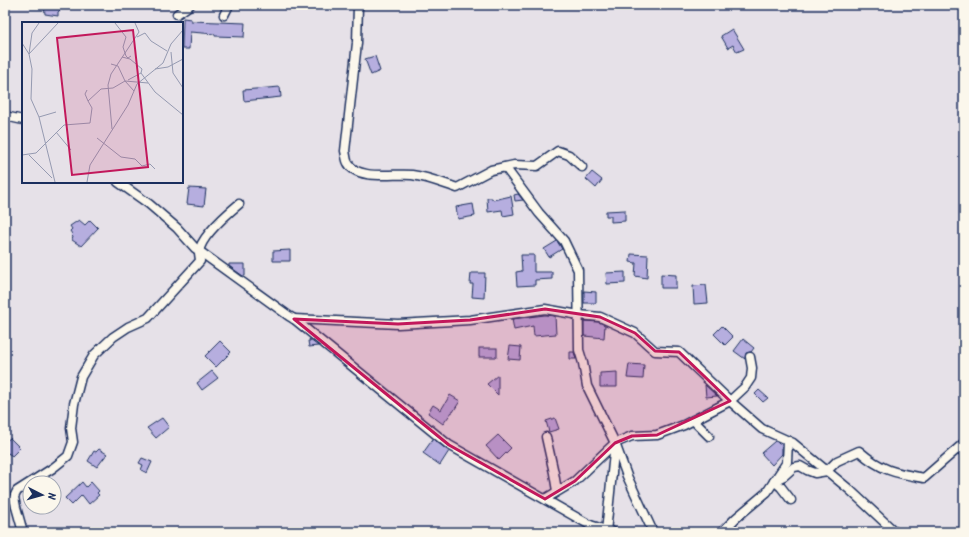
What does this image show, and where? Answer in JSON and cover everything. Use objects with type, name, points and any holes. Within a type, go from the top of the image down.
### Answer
[{"type":"street","points":[[177,14],[190,5]]},
{"type":"street","points":[[224,15],[229,5]]},
{"type":"street","points":[[358,5],[357,43],[345,151],[348,163],[358,173],[373,175],[412,175],[435,180],[457,188],[491,170],[514,165],[537,166],[558,151],[569,155],[582,166]]},
{"type":"street","points":[[5,116],[22,120]]},
{"type":"street","points":[[505,168],[539,213],[564,241],[578,270],[579,350],[587,386],[615,443],[627,476],[653,532]]},
{"type":"street","points":[[119,183],[149,204],[177,228],[194,248],[294,319],[449,445],[593,528],[608,531],[615,443]]},
{"type":"street","points":[[200,261],[199,251],[205,238],[221,219],[239,204]]},
{"type":"street","points":[[23,532],[14,497],[17,491],[53,468],[68,456],[73,442],[71,428],[74,404],[81,377],[94,355],[113,337],[128,327],[148,318],[200,261],[212,260]]},
{"type":"street","points":[[294,319],[398,324],[470,320],[545,309],[600,317],[635,333],[655,351],[679,352],[730,401],[762,429],[793,443],[850,490],[895,532]]},
{"type":"street","points":[[545,499],[575,481],[615,443],[632,436],[657,435],[693,420],[730,401],[745,387],[751,378],[752,368],[750,357]]},
{"type":"street","points":[[693,420],[709,436]]},
{"type":"street","points":[[546,438],[557,491]]},
{"type":"street","points":[[722,532],[767,492],[786,462],[788,441]]},
{"type":"street","points":[[774,481],[784,476],[794,467],[800,466],[815,473],[827,471],[837,461],[859,451],[873,463],[888,470],[924,478],[936,469],[964,442]]},
{"type":"street","points":[[774,481],[781,487],[791,500]]},
{"type":"highlighted area","points":[[545,309],[600,317],[635,333],[655,351],[679,352],[730,401],[657,435],[632,436],[615,443],[575,481],[545,499],[449,445],[294,319],[398,324],[470,320]]},
{"type":"building","points":[[44,5],[59,5],[61,9],[58,12],[58,16],[45,14]]},
{"type":"building","points":[[183,18],[191,19],[191,21],[245,23],[244,37],[215,36],[215,34],[190,32],[189,49],[183,49]]},
{"type":"building","points":[[732,29],[744,49],[737,52],[733,45],[728,48],[721,36]]},
{"type":"building","points":[[375,56],[380,71],[371,75],[365,59]]},
{"type":"building","points":[[280,87],[281,97],[244,101],[243,90]]},
{"type":"building","points":[[592,172],[602,180],[596,188],[586,179]]},
{"type":"building","points":[[189,188],[206,189],[204,206],[187,204]]},
{"type":"building","points":[[518,194],[523,200],[515,201],[514,195]]},
{"type":"building","points":[[511,196],[514,214],[503,216],[502,210],[488,212],[487,198],[492,198],[493,200]]},
{"type":"building","points":[[473,204],[475,216],[458,219],[456,207]]},
{"type":"building","points":[[625,210],[625,221],[611,222],[611,216],[606,216],[606,211]]},
{"type":"building","points":[[79,220],[85,225],[90,220],[98,228],[81,246],[72,240],[73,237],[70,231],[72,229],[70,226]]},
{"type":"building","points":[[557,241],[562,249],[549,257],[544,249]]},
{"type":"building","points":[[290,250],[290,261],[273,261],[273,251]]},
{"type":"building","points":[[631,254],[648,255],[647,278],[635,276],[636,263],[630,262]]},
{"type":"building","points":[[521,255],[534,255],[534,272],[552,272],[552,279],[535,280],[535,285],[517,286],[516,272],[522,271]]},
{"type":"building","points":[[229,264],[245,264],[245,276],[229,266]]},
{"type":"building","points":[[625,272],[625,283],[607,284],[606,273]]},
{"type":"building","points":[[471,273],[485,273],[484,298],[472,297],[473,284],[470,284]]},
{"type":"building","points":[[661,274],[676,275],[676,288],[661,288]]},
{"type":"building","points":[[706,285],[708,303],[694,304],[693,286]]},
{"type":"building","points":[[584,291],[596,292],[596,303],[584,303]]},
{"type":"building","points":[[545,315],[555,316],[556,334],[534,336],[533,326],[514,330],[512,319]]},
{"type":"building","points":[[584,321],[599,322],[605,325],[604,338],[584,336]]},
{"type":"building","points":[[722,326],[733,337],[725,345],[714,334]]},
{"type":"building","points":[[309,339],[318,346],[309,347]]},
{"type":"building","points":[[743,339],[754,348],[751,352],[746,353],[745,359],[734,351]]},
{"type":"building","points":[[220,341],[231,352],[216,367],[205,356]]},
{"type":"building","points":[[510,346],[521,347],[520,360],[508,359]]},
{"type":"building","points":[[479,348],[497,348],[497,357],[479,357]]},
{"type":"building","points":[[570,352],[574,352],[576,359],[570,359]]},
{"type":"building","points":[[629,364],[644,365],[643,379],[627,378]]},
{"type":"building","points":[[212,371],[218,378],[202,390],[197,383]]},
{"type":"building","points":[[617,372],[617,387],[600,387],[600,373]]},
{"type":"building","points":[[498,375],[498,395],[487,384]]},
{"type":"building","points":[[705,385],[717,396],[706,397]]},
{"type":"building","points":[[759,390],[768,398],[763,402],[755,394]]},
{"type":"building","points":[[450,395],[460,401],[443,424],[428,413],[433,405],[441,410]]},
{"type":"building","points":[[162,418],[169,427],[156,438],[147,428]]},
{"type":"building","points":[[555,418],[559,429],[549,432],[546,421]]},
{"type":"building","points":[[498,435],[511,448],[499,460],[486,446]]},
{"type":"building","points":[[10,438],[20,448],[12,456],[8,453],[5,457],[5,442]]},
{"type":"building","points":[[433,439],[449,451],[440,465],[423,453]]},
{"type":"building","points":[[775,441],[782,444],[782,454],[772,465],[761,453]]},
{"type":"building","points":[[99,449],[107,454],[97,467],[88,461],[94,451],[96,452]]},
{"type":"building","points":[[142,458],[152,462],[147,473],[141,470],[143,465],[139,463]]},
{"type":"building","points":[[82,482],[86,487],[91,482],[99,491],[97,493],[99,495],[89,504],[82,495],[72,505],[65,498]]}]
